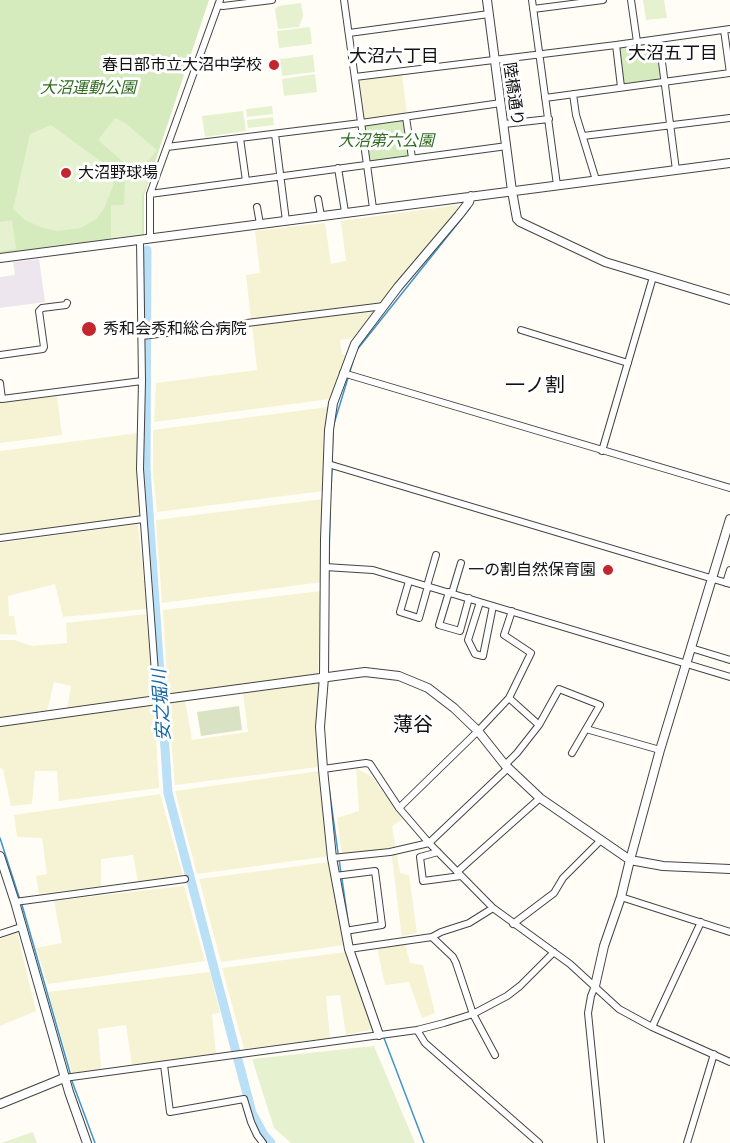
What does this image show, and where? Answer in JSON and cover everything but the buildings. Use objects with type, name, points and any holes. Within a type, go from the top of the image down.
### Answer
[{"type":"street","points":[[150,238],[150,194],[219,3],[223,6],[272,0]]},
{"type":"street","points":[[344,0],[373,208]]},
{"type":"street","name":"陸橋通り","points":[[487,0],[515,215],[520,222],[604,262],[653,277]]},
{"type":"street","points":[[532,0],[557,185]]},
{"type":"street","points":[[533,9],[561,3],[603,0]]},
{"type":"street","points":[[631,0],[637,42]]},
{"type":"street","points":[[349,33],[489,14]]},
{"type":"street","points":[[355,77],[727,29],[730,73],[545,98]]},
{"type":"street","points":[[659,39],[676,170]]},
{"type":"street","points":[[616,45],[621,87]]},
{"type":"street","points":[[573,94],[576,115],[596,180]]},
{"type":"street","points":[[167,147],[501,103]]},
{"type":"street","points":[[406,117],[412,158]]},
{"type":"street","points":[[583,136],[730,118]]},
{"type":"street","points":[[504,124],[549,119]]},
{"type":"street","points":[[275,134],[286,221]]},
{"type":"street","points":[[240,138],[246,181]]},
{"type":"street","points":[[150,194],[507,146]]},
{"type":"street","points":[[0,258],[730,163]]},
{"type":"street","points":[[338,168],[345,212]]},
{"type":"street","points":[[382,1035],[349,949],[345,931],[332,858],[323,769],[320,727],[324,677],[329,430],[333,403],[355,344],[459,215],[471,196]]},
{"type":"street","points":[[318,199],[321,216]]},
{"type":"street","points":[[257,207],[260,224]]},
{"type":"street","points":[[140,240],[142,336],[140,469],[157,699]]},
{"type":"street","points":[[602,451],[653,277],[730,300]]},
{"type":"street","points":[[0,355],[43,349],[39,311],[42,308],[67,303]]},
{"type":"street","points":[[142,336],[384,306]]},
{"type":"street","points":[[521,330],[628,363]]},
{"type":"street","points":[[343,373],[730,488]]},
{"type":"street","points":[[0,383],[2,399],[142,381]]},
{"type":"street","points":[[328,464],[712,579],[728,583],[730,570]]},
{"type":"street","points":[[0,538],[143,519]]},
{"type":"street","points":[[601,1143],[588,1013],[591,996],[604,946],[621,897],[660,750],[730,519]]},
{"type":"street","points":[[409,581],[400,612],[419,618],[436,555]]},
{"type":"street","points":[[460,563],[439,625],[460,631],[469,598]]},
{"type":"street","points":[[325,567],[373,570],[730,678]]},
{"type":"street","points":[[480,602],[468,640],[475,654],[483,656],[493,606]]},
{"type":"street","points":[[399,808],[509,698],[531,653],[504,635],[512,611]]},
{"type":"street","points":[[691,648],[730,660]]},
{"type":"street","points":[[0,722],[365,672],[399,676],[428,688],[446,702],[478,731],[506,767],[540,798],[630,860],[663,866],[730,869]]},
{"type":"street","points":[[332,858],[390,852],[429,843],[506,767],[539,725],[559,689],[600,705],[572,753]]},
{"type":"street","points":[[509,698],[539,725]]},
{"type":"street","points":[[586,729],[660,750]]},
{"type":"street","points":[[323,769],[370,764],[399,808],[429,843],[493,908],[570,964],[619,1009],[652,1027],[730,1062]]},
{"type":"street","points":[[438,852],[420,857],[423,881],[459,874],[540,798]]},
{"type":"street","points":[[513,924],[554,892],[563,878],[601,840]]},
{"type":"street","points":[[0,856],[19,902],[21,927],[87,1143]]},
{"type":"street","points":[[335,876],[375,872],[382,925],[345,931]]},
{"type":"street","points":[[19,902],[185,879]]},
{"type":"street","points":[[621,897],[730,932]]},
{"type":"street","points":[[349,949],[432,937],[469,923],[493,908]]},
{"type":"street","points":[[652,1027],[701,922]]},
{"type":"street","points":[[0,934],[21,927]]},
{"type":"street","points":[[432,937],[453,957],[474,1014],[495,1055]]},
{"type":"street","points":[[0,1104],[69,1078],[417,1030],[474,1014],[507,996],[554,952]]},
{"type":"street","points":[[417,1030],[425,1043],[539,1143]]},
{"type":"street","points":[[687,1143],[714,1054]]},
{"type":"street","points":[[164,1065],[170,1112],[244,1099],[250,1122],[262,1143]]},
{"type":"shaded area","points":[[402,74],[407,114],[363,120],[358,79]]},
{"type":"shaded area","points":[[458,205],[458,210],[384,302],[251,319],[246,275],[260,273],[255,231],[325,223],[331,264],[346,261],[341,221]]},
{"type":"shaded area","points":[[39,259],[45,302],[0,308],[0,277],[15,275],[13,262]]},
{"type":"shaded area","points":[[379,308],[355,338],[340,340],[342,354],[347,356],[330,399],[154,422],[156,383],[257,370],[252,324]]},
{"type":"shaded area","points":[[57,396],[62,435],[0,443],[0,399],[1,403]]},
{"type":"shaded area","points":[[328,407],[323,491],[157,512],[153,473],[153,430]]},
{"type":"shaded area","points":[[138,433],[137,474],[140,516],[0,535],[0,451]]},
{"type":"shaded area","points":[[323,499],[322,582],[162,603],[156,520]]},
{"type":"shaded area","points":[[138,524],[147,609],[63,617],[55,584],[8,596],[9,616],[14,616],[17,635],[0,634],[0,543]]},
{"type":"shaded area","points":[[321,591],[318,674],[168,694],[163,610]]},
{"type":"shaded area","points":[[146,614],[154,697],[67,708],[71,686],[54,682],[47,711],[0,717],[0,640],[14,640],[32,646],[67,643],[66,623]]},
{"type":"shaded area","points":[[319,681],[317,726],[319,767],[175,785],[168,702],[185,700],[192,740],[248,732],[243,693]]},
{"type":"shaded area","points":[[154,704],[159,788],[59,801],[57,771],[35,771],[32,804],[11,806],[3,769],[0,768],[0,725]]},
{"type":"shaded area","points":[[356,768],[372,777],[403,819],[392,826],[400,873],[409,875],[417,933],[403,936],[410,963],[423,965],[435,1013],[422,1018],[409,982],[385,985],[376,943],[402,939],[391,850],[342,855],[337,818],[359,811]]},
{"type":"shaded area","points":[[320,771],[330,856],[197,874],[175,791]]},
{"type":"shaded area","points":[[160,794],[183,876],[138,882],[133,855],[101,859],[101,886],[39,894],[36,876],[47,874],[42,838],[17,837],[14,815]]},
{"type":"shaded area","points":[[329,862],[345,945],[221,962],[199,879]]},
{"type":"shaded area","points":[[184,886],[205,961],[48,984],[36,948],[62,943],[54,901]]},
{"type":"shaded area","points":[[17,932],[36,1011],[0,1026],[0,939]]},
{"type":"shaded area","points":[[346,952],[374,1029],[346,1035],[340,995],[326,996],[330,1038],[244,1049],[222,968]]},
{"type":"shaded area","points":[[210,972],[220,1013],[212,1014],[216,1054],[132,1065],[126,1025],[98,1029],[101,1069],[72,1073],[48,992]]},
{"type":"green space","name":"大沼運動公園","points":[[0,0],[209,0],[144,195],[144,237],[0,254]]},
{"type":"green space","points":[[643,0],[664,0],[667,18],[646,20]]},
{"type":"green space","points":[[301,3],[303,16],[299,27],[278,29],[275,9],[278,6]]},
{"type":"green space","points":[[310,27],[312,44],[279,48],[277,31]]},
{"type":"green space","points":[[656,42],[661,78],[623,84],[618,46]]},
{"type":"green space","points":[[313,55],[315,72],[282,76],[280,59]]},
{"type":"green space","points":[[315,74],[317,92],[284,96],[282,79]]},
{"type":"green space","points":[[272,106],[273,114],[247,117],[246,109]]},
{"type":"green space","points":[[243,111],[246,131],[205,137],[202,116]]},
{"type":"green space","points":[[273,117],[274,125],[248,128],[247,120]]},
{"type":"green space","points":[[115,118],[124,122],[157,150],[138,173],[150,175],[142,196],[142,234],[138,237],[111,240],[111,205],[124,205],[125,174],[137,174],[98,140]]},
{"type":"green space","name":"大沼第六公園","points":[[404,120],[409,157],[368,162],[363,125]]},
{"type":"green space","name":"大沼野球場","points":[[51,125],[110,168],[114,178],[104,209],[96,219],[81,228],[57,231],[43,228],[25,220],[13,209],[30,134]]},
{"type":"green space","points":[[12,220],[16,249],[0,251],[0,222]]},
{"type":"green space","points":[[239,706],[242,730],[201,736],[197,712]]},
{"type":"green space","points":[[374,1046],[415,1143],[291,1143],[274,1128],[252,1059]]},
{"type":"green space","points":[[33,1132],[37,1143],[1,1143]]},
{"type":"waterway","points":[[356,351],[470,208]]},
{"type":"waterway","name":"安之堀川","points":[[147,250],[146,469],[168,793],[252,1113],[271,1143]]},
{"type":"waterway","points":[[349,374],[355,355]]},
{"type":"waterway","points":[[332,462],[333,427],[348,378]]},
{"type":"waterway","points":[[331,489],[332,466]]},
{"type":"waterway","points":[[329,563],[330,511]]},
{"type":"waterway","points":[[328,590],[329,568]]},
{"type":"waterway","points":[[329,787],[338,853]]},
{"type":"waterway","points":[[0,838],[20,900]]},
{"type":"waterway","points":[[339,858],[341,874]]},
{"type":"waterway","points":[[342,879],[349,928]]},
{"type":"waterway","points":[[22,905],[71,1076]]},
{"type":"waterway","points":[[384,1038],[424,1143]]},
{"type":"waterway","points":[[72,1081],[95,1143]]},
{"type":"place","name":"春日部市立大沼中学校","points":[[274,65]]},
{"type":"place","name":"大沼野球場","points":[[66,173]]},
{"type":"place","name":"秀和会秀和総合病院","points":[[89,329]]},
{"type":"place","name":"一の割自然保育園","points":[[608,570]]},
{"type":"district","name":"大沼五丁目","points":[[673,54]]},
{"type":"district","name":"大沼六丁目","points":[[394,57]]},
{"type":"district","name":"一ノ割","points":[[535,386]]},
{"type":"district","name":"薄谷","points":[[413,725]]}]
